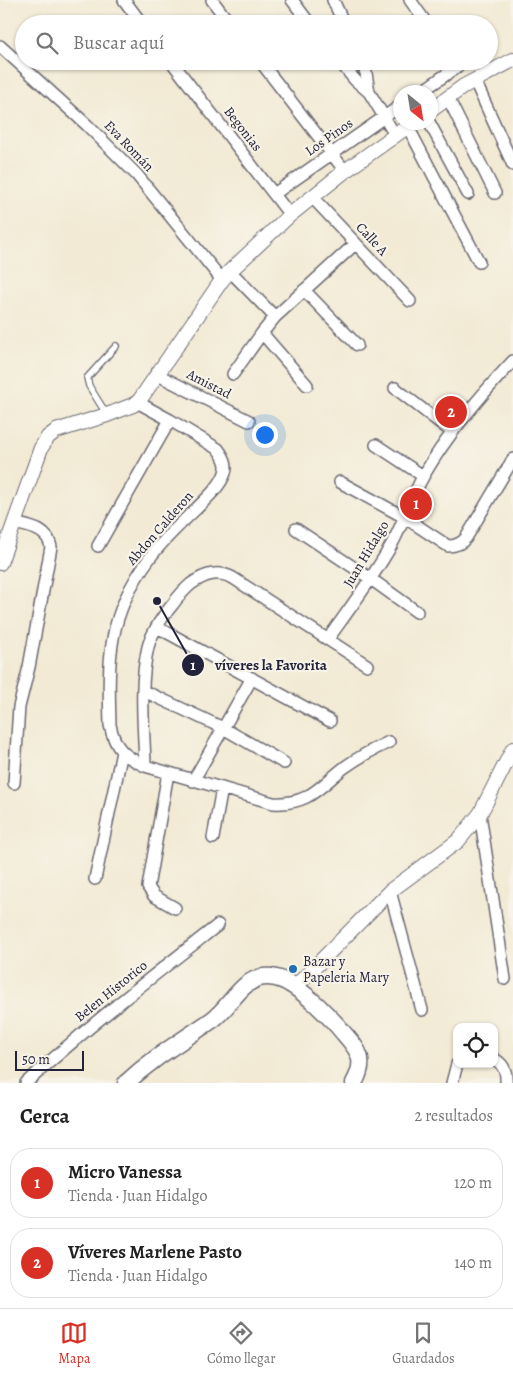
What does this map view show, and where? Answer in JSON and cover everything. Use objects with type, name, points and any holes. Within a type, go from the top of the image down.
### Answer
[{"type":"main road","points":[[126,1083],[146,1064],[215,1018],[237,992],[249,983],[262,978],[281,979],[296,986],[335,1022],[354,1044],[360,1056],[362,1063],[358,1079]]},
{"type":"street","points":[[124,0],[135,15]]},
{"type":"street","points":[[212,0],[223,15]]},
{"type":"street","points":[[292,0],[303,15]]},
{"type":"street","points":[[333,0],[340,15]]},
{"type":"street","points":[[410,0],[421,15]]},
{"type":"street","name":"Eva Román","points":[[0,46],[15,60]]},
{"type":"street","points":[[498,68],[513,60]]},
{"type":"street","name":"Eva Román","points":[[26,70],[87,125],[137,175],[226,276],[275,317]]},
{"type":"street","name":"Begonias","points":[[178,70],[290,215]]},
{"type":"street","points":[[267,70],[345,171]]},
{"type":"street","points":[[347,70],[369,92],[395,135]]},
{"type":"street","points":[[365,70],[369,92]]},
{"type":"street","points":[[430,85],[448,70]]},
{"type":"street","points":[[438,105],[495,70]]},
{"type":"street","points":[[475,81],[513,166]]},
{"type":"street","points":[[448,98],[495,193]]},
{"type":"street","name":"Los Pinos","points":[[274,194],[393,111]]},
{"type":"street","points":[[0,563],[41,448],[48,437],[56,431],[107,415],[137,402],[226,276],[290,215],[345,171],[402,130]]},
{"type":"street","points":[[414,130],[479,262]]},
{"type":"street","points":[[433,130],[468,194]]},
{"type":"street","name":"Calle A","points":[[312,197],[410,301]]},
{"type":"street","points":[[233,374],[275,317],[355,244]]},
{"type":"street","points":[[304,290],[357,345]]},
{"type":"street","points":[[262,333],[307,385]]},
{"type":"street","name":"Juan Hidalgo","points":[[328,639],[372,579],[392,543],[423,476],[452,432],[513,360]]},
{"type":"street","name":"Amistad","points":[[156,374],[249,421]]},
{"type":"street","points":[[395,388],[452,432]]},
{"type":"street","name":"Abdon Calderon","points":[[122,752],[112,737],[109,718],[110,652],[112,634],[119,612],[132,584],[150,558],[210,494],[225,473],[226,464],[224,456],[218,449],[137,402]]},
{"type":"street","points":[[98,546],[170,420]]},
{"type":"street","points":[[376,445],[423,476]]},
{"type":"street","points":[[340,482],[404,517],[448,546],[458,545],[466,538],[513,458]]},
{"type":"street","points":[[14,523],[40,530],[50,541],[51,547],[29,668],[19,707],[14,782]]},
{"type":"street","points":[[296,529],[372,579],[417,612]]},
{"type":"street","points":[[145,766],[144,691],[145,665],[149,645],[157,627],[168,610],[188,586],[208,575],[216,573],[225,574],[233,578],[367,665]]},
{"type":"street","points":[[157,627],[330,721]]},
{"type":"street","points":[[194,781],[252,678]]},
{"type":"street","points":[[144,691],[223,728],[284,763]]},
{"type":"street","points":[[96,878],[122,752],[145,766],[273,803],[287,804],[312,794],[362,755],[389,742]]},
{"type":"street","points":[[296,986],[390,891],[458,842],[480,814],[513,749]]},
{"type":"street","points":[[168,773],[148,887],[154,896],[175,908]]},
{"type":"street","points":[[213,838],[222,788]]},
{"type":"street","points":[[480,814],[505,979]]},
{"type":"street","points":[[390,891],[422,1010]]},
{"type":"street","name":"Belen Historico","points":[[26,1083],[52,1058],[218,925]]},
{"type":"street","points":[[498,1061],[502,1063],[507,1076],[506,1083]]},
{"type":"street","points":[[452,1083],[456,1068]]},
{"type":"lane","points":[[107,415],[86,378],[116,346]]},
{"type":"place","name":"Víveres Marlene Pasto","points":[[451,412]]},
{"type":"place","name":"Micro Vanessa","points":[[416,504]]},
{"type":"place","name":"víveres la Favorita","points":[[157,601]]},
{"type":"place","name":"Bazar y Papeleria Mary","points":[[293,969]]}]
